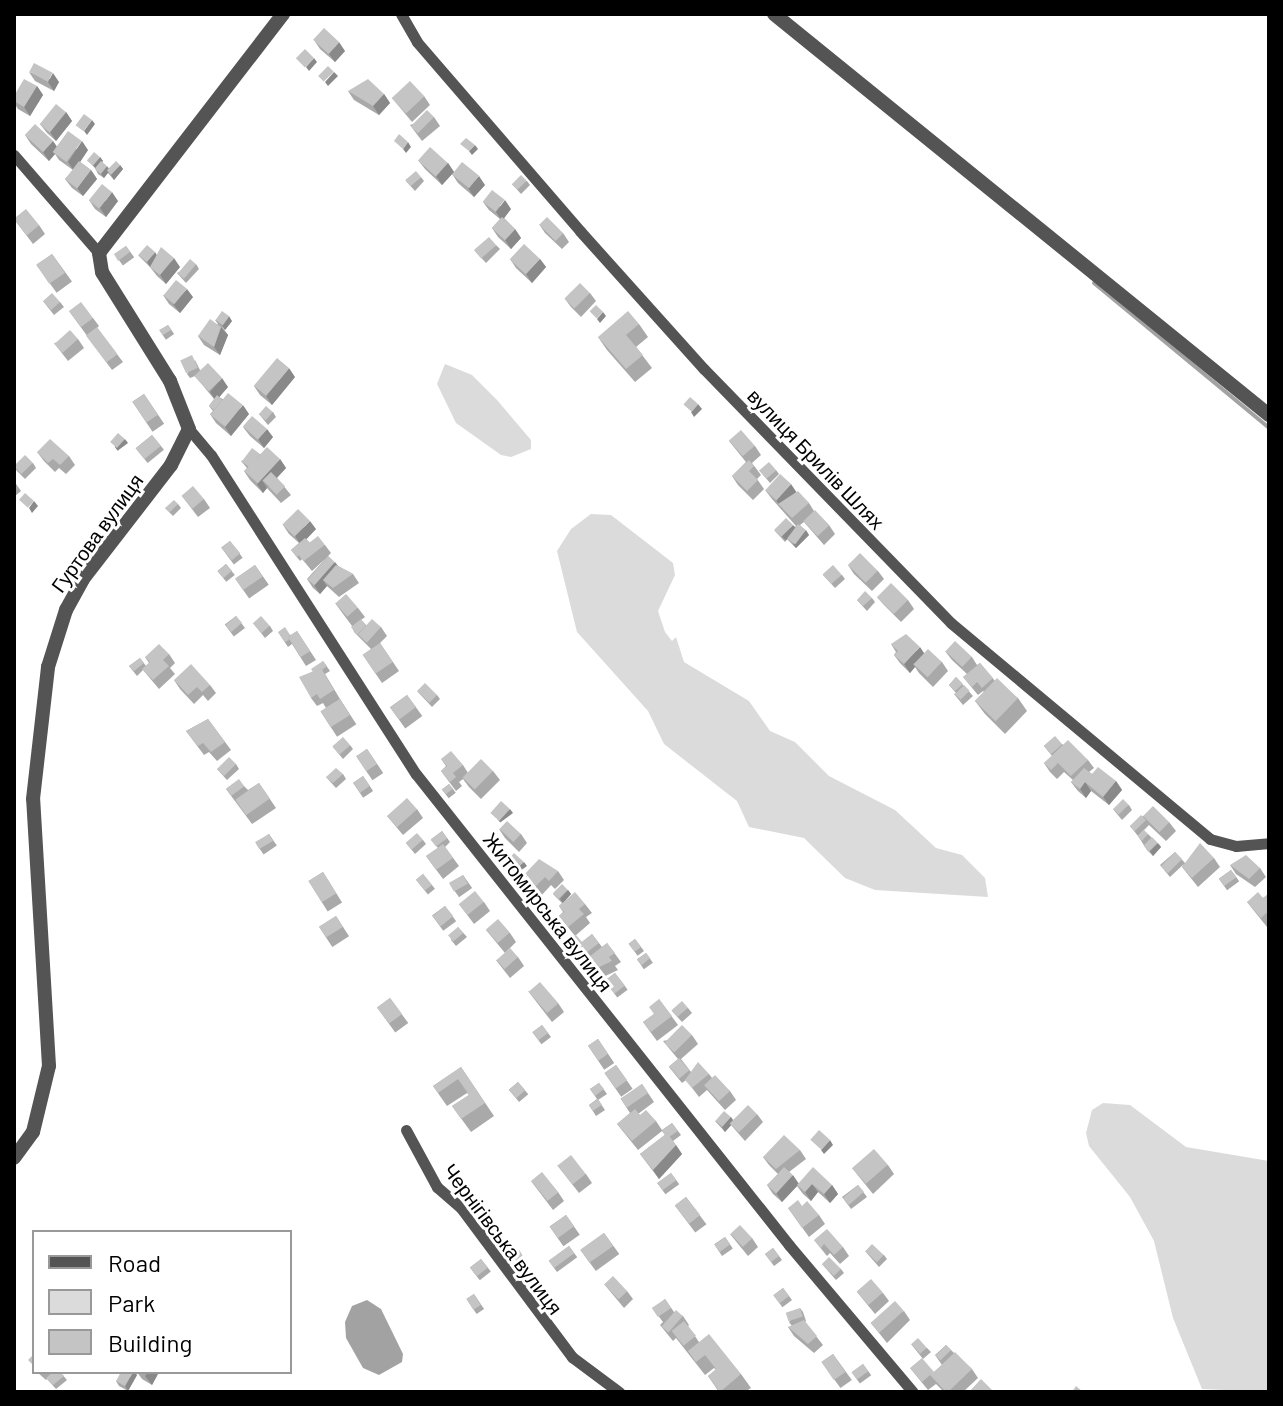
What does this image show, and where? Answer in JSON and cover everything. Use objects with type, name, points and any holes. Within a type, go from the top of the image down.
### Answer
[{"type":"street","points":[[99,253],[283,14]]},
{"type":"street","name":"вулиця Брилів Шлях","points":[[401,14],[417,42],[580,231],[715,380],[951,623],[1210,839],[1236,846],[1269,843]]},
{"type":"street","points":[[774,14],[1269,415]]},
{"type":"street","points":[[14,155],[99,253],[102,272],[170,381],[189,429]]},
{"type":"street","name":"Гуртова вулиця","points":[[14,1158],[33,1132],[49,1066],[33,799],[48,667],[66,610],[83,579],[171,465],[189,429]]},
{"type":"street","name":"Житомирська вулиця","points":[[189,429],[211,455],[416,774],[789,1245],[913,1392]]},
{"type":"street","name":"Чернігівська вулиця","points":[[406,1130],[437,1187],[461,1208],[572,1357],[619,1392]]},
{"type":"green space","points":[[445,364],[472,375],[531,440],[531,449],[511,457],[501,455],[456,423],[437,384]]},
{"type":"green space","points":[[591,514],[611,515],[673,563],[675,575],[658,611],[665,632],[672,641],[676,637],[684,662],[749,701],[770,731],[795,742],[829,776],[895,810],[936,848],[962,855],[985,878],[988,897],[875,890],[845,878],[804,838],[749,827],[737,801],[664,744],[648,711],[577,632],[557,551],[571,529]]},
{"type":"green space","points":[[1103,1103],[1130,1105],[1186,1147],[1269,1161],[1269,1392],[1202,1389],[1173,1318],[1154,1241],[1130,1197],[1089,1146],[1086,1133],[1092,1110]]},
{"type":"shaded area","points":[[367,1300],[381,1309],[403,1354],[402,1362],[379,1375],[363,1368],[346,1338],[345,1322],[352,1306]]},
{"type":"building","points":[[324,28],[339,42],[328,54],[313,40]]},
{"type":"building","points":[[305,49],[314,58],[305,67],[296,58]]},
{"type":"building","points":[[34,63],[53,73],[48,82],[29,72]]},
{"type":"building","points":[[328,66],[334,72],[324,82],[318,76]]},
{"type":"building","points":[[24,79],[37,86],[24,107],[14,101],[14,96]]},
{"type":"building","points":[[368,79],[384,94],[373,106],[348,91]]},
{"type":"building","points":[[410,81],[424,96],[406,113],[392,98]]},
{"type":"building","points":[[56,104],[66,112],[50,132],[40,124]]},
{"type":"building","points":[[427,110],[434,117],[418,133],[411,126]]},
{"type":"building","points":[[84,114],[92,120],[84,131],[76,125]]},
{"type":"building","points":[[35,124],[53,141],[43,152],[25,135]]},
{"type":"building","points":[[68,131],[82,141],[66,162],[53,152]]},
{"type":"building","points":[[399,134],[408,142],[403,149],[394,141]]},
{"type":"building","points":[[466,138],[475,145],[469,151],[460,144]]},
{"type":"building","points":[[430,147],[448,163],[436,176],[418,160]]},
{"type":"building","points":[[94,152],[100,157],[93,166],[87,160]]},
{"type":"building","points":[[79,161],[91,170],[77,188],[65,179]]},
{"type":"building","points":[[101,161],[107,166],[101,174],[95,169]]},
{"type":"building","points":[[116,161],[120,165],[111,174],[107,170]]},
{"type":"building","points":[[462,162],[479,176],[469,188],[452,174]]},
{"type":"building","points":[[416,171],[421,177],[410,186],[405,180]]},
{"type":"building","points":[[521,175],[527,181],[517,190],[512,184]]},
{"type":"building","points":[[102,184],[112,192],[99,209],[89,200]]},
{"type":"building","points":[[492,190],[505,200],[495,212],[483,202]]},
{"type":"building","points":[[26,209],[39,225],[27,235],[14,220]]},
{"type":"building","points":[[502,217],[515,229],[505,240],[492,228]]},
{"type":"building","points":[[547,217],[563,233],[555,241],[539,225]]},
{"type":"building","points":[[489,237],[496,245],[481,258],[474,250]]},
{"type":"building","points":[[524,244],[540,259],[526,274],[510,259]]},
{"type":"building","points":[[147,245],[155,252],[147,262],[138,255]]},
{"type":"building","points":[[126,246],[130,252],[118,261],[114,254]]},
{"type":"building","points":[[161,247],[174,258],[160,275],[150,267]]},
{"type":"building","points":[[52,254],[65,273],[49,284],[36,265]]},
{"type":"building","points":[[190,259],[196,264],[184,279],[178,274]]},
{"type":"building","points":[[176,280],[187,289],[174,304],[163,296]]},
{"type":"building","points":[[580,283],[590,293],[574,308],[564,299]]},
{"type":"building","points":[[52,293],[60,302],[51,310],[43,301]]},
{"type":"building","points":[[81,302],[93,318],[81,327],[69,311]]},
{"type":"building","points":[[596,305],[603,312],[597,318],[590,311]]},
{"type":"building","points":[[222,311],[229,316],[223,325],[216,320]]},
{"type":"building","points":[[628,311],[639,324],[626,335],[643,355],[626,369],[598,337]]},
{"type":"building","points":[[210,319],[221,327],[214,347],[198,336]]},
{"type":"building","points":[[168,325],[171,330],[163,335],[159,330]]},
{"type":"building","points":[[97,327],[117,354],[106,363],[86,335]]},
{"type":"building","points":[[70,330],[78,339],[62,353],[54,344]]},
{"type":"building","points":[[192,355],[198,368],[186,373],[180,360]]},
{"type":"building","points":[[277,358],[289,368],[266,396],[254,386]]},
{"type":"building","points":[[208,363],[222,378],[208,391],[194,376]]},
{"type":"building","points":[[228,393],[243,405],[225,427],[210,415]]},
{"type":"building","points":[[144,394],[158,415],[146,423],[132,402]]},
{"type":"building","points":[[217,395],[222,400],[214,410],[209,406]]},
{"type":"building","points":[[690,397],[698,404],[692,412],[683,405]]},
{"type":"building","points":[[266,406],[273,412],[266,420],[259,414]]},
{"type":"building","points":[[252,416],[267,429],[258,440],[243,427]]},
{"type":"building","points":[[741,430],[755,446],[743,456],[729,440]]},
{"type":"building","points":[[118,433],[125,439],[117,448],[110,442]]},
{"type":"building","points":[[152,435],[161,446],[144,459],[136,448]]},
{"type":"building","points":[[50,439],[69,456],[60,465],[53,459],[48,463],[37,452]]},
{"type":"building","points":[[267,447],[280,459],[258,483],[244,471]]},
{"type":"building","points":[[252,448],[260,454],[250,468],[242,462]]},
{"type":"building","points":[[25,455],[33,463],[21,474],[14,466]]},
{"type":"building","points":[[749,460],[754,466],[749,471],[758,480],[747,491],[732,476]]},
{"type":"building","points":[[769,462],[776,470],[766,479],[759,471]]},
{"type":"building","points":[[271,472],[285,486],[277,495],[263,480]]},
{"type":"building","points":[[780,474],[791,484],[776,500],[765,490]]},
{"type":"building","points":[[193,486],[204,499],[192,509],[182,496]]},
{"type":"building","points":[[798,491],[809,503],[792,518],[778,504]]},
{"type":"building","points":[[25,493],[34,501],[28,508],[19,500]]},
{"type":"building","points":[[174,500],[178,504],[170,512],[165,508]]},
{"type":"building","points":[[298,509],[310,521],[294,537],[282,525]]},
{"type":"building","points":[[815,510],[829,525],[818,536],[803,521]]},
{"type":"building","points":[[786,518],[793,525],[781,537],[774,530]]},
{"type":"building","points":[[798,524],[806,530],[795,544],[787,538]]},
{"type":"building","points":[[318,536],[325,545],[303,561],[297,553]]},
{"type":"building","points":[[305,538],[310,543],[297,557],[291,550]]},
{"type":"building","points":[[230,541],[240,553],[232,560],[222,548]]},
{"type":"building","points":[[860,553],[878,571],[866,583],[848,565]]},
{"type":"building","points":[[328,556],[335,562],[314,585],[308,579]]},
{"type":"building","points":[[226,564],[232,571],[224,578],[218,571]]},
{"type":"building","points":[[255,565],[263,577],[243,590],[235,578]]},
{"type":"building","points":[[336,565],[353,574],[333,588],[323,580]]},
{"type":"building","points":[[833,565],[842,575],[831,584],[823,574]]},
{"type":"building","points":[[891,583],[908,600],[894,614],[877,597]]},
{"type":"building","points":[[865,591],[872,598],[863,606],[857,600]]},
{"type":"building","points":[[346,594],[358,608],[347,617],[335,603]]},
{"type":"building","points":[[236,616],[242,623],[231,632],[225,625]]},
{"type":"building","points":[[261,616],[270,626],[262,633],[253,623]]},
{"type":"building","points":[[361,619],[366,625],[357,635],[351,627]]},
{"type":"building","points":[[372,619],[381,627],[367,643],[358,635]]},
{"type":"building","points":[[285,627],[290,635],[285,642],[278,632]]},
{"type":"building","points":[[297,631],[310,651],[301,657],[288,637]]},
{"type":"building","points":[[906,634],[920,647],[904,664],[894,655],[898,651],[891,644]]},
{"type":"building","points":[[955,641],[972,657],[962,667],[945,651]]},
{"type":"building","points":[[380,643],[393,662],[375,674],[363,655]]},
{"type":"building","points":[[159,644],[169,654],[163,660],[169,666],[153,680],[142,669],[150,662],[145,657]]},
{"type":"building","points":[[928,649],[942,662],[928,677],[914,664]]},
{"type":"building","points":[[140,658],[144,663],[134,671],[129,666]]},
{"type":"building","points":[[323,661],[327,666],[313,672],[311,669]]},
{"type":"building","points":[[980,663],[993,678],[982,688],[977,682],[972,687],[963,677]]},
{"type":"building","points":[[191,664],[210,685],[202,692],[197,687],[188,695],[174,680]]},
{"type":"building","points":[[321,668],[334,690],[320,699],[317,694],[311,698],[299,677]]},
{"type":"building","points":[[956,677],[963,684],[955,691],[949,685]]},
{"type":"building","points":[[997,678],[1018,698],[996,721],[975,701]]},
{"type":"building","points":[[425,683],[437,695],[429,703],[417,691]]},
{"type":"building","points":[[964,685],[970,691],[960,700],[955,694]]},
{"type":"building","points":[[407,695],[416,707],[399,720],[390,708]]},
{"type":"building","points":[[340,699],[350,715],[331,727],[320,711]]},
{"type":"building","points":[[208,719],[225,742],[211,752],[203,743],[198,746],[186,731]]},
{"type":"building","points":[[1055,736],[1062,744],[1051,754],[1044,746]]},
{"type":"building","points":[[343,737],[350,745],[340,754],[332,746]]},
{"type":"building","points":[[1068,740],[1088,760],[1071,776],[1058,763],[1051,770],[1044,763]]},
{"type":"building","points":[[367,749],[377,764],[366,771],[356,756]]},
{"type":"building","points":[[451,751],[463,765],[453,773],[456,777],[450,782],[441,771],[447,766],[441,759]]},
{"type":"building","points":[[229,757],[236,764],[224,776],[217,769]]},
{"type":"building","points":[[481,759],[493,771],[475,789],[463,777]]},
{"type":"building","points":[[1098,767],[1116,781],[1103,797],[1085,782],[1080,789],[1071,782],[1084,768],[1092,774]]},
{"type":"building","points":[[336,768],[343,774],[333,783],[326,777]]},
{"type":"building","points":[[363,776],[370,786],[360,793],[353,783]]},
{"type":"building","points":[[239,779],[244,786],[231,796],[226,788]]},
{"type":"building","points":[[259,783],[270,799],[246,815],[235,800]]},
{"type":"building","points":[[449,784],[453,789],[446,794],[442,790]]},
{"type":"building","points":[[407,798],[417,809],[397,827],[387,816]]},
{"type":"building","points":[[1123,799],[1129,805],[1119,815],[1113,809]]},
{"type":"building","points":[[501,801],[510,809],[499,821],[490,813]]},
{"type":"building","points":[[1153,806],[1169,822],[1159,832],[1143,816]]},
{"type":"building","points":[[1141,815],[1146,820],[1135,831],[1130,826]]},
{"type":"building","points":[[507,821],[521,834],[513,842],[499,829]]},
{"type":"building","points":[[1144,830],[1148,834],[1142,841],[1138,836]]},
{"type":"building","points":[[442,831],[447,838],[436,847],[431,839]]},
{"type":"building","points":[[417,833],[423,840],[412,850],[406,843]]},
{"type":"building","points":[[269,834],[273,841],[259,849],[255,842]]},
{"type":"building","points":[[1152,837],[1158,843],[1149,851],[1144,845]]},
{"type":"building","points":[[1200,843],[1214,858],[1192,878],[1182,867]]},
{"type":"building","points":[[443,844],[453,858],[436,870],[426,856]]},
{"type":"building","points":[[1175,852],[1182,859],[1168,873],[1161,866]]},
{"type":"building","points":[[514,853],[524,862],[516,870],[507,861]]},
{"type":"building","points":[[1246,855],[1260,868],[1249,879],[1230,865]]},
{"type":"building","points":[[539,859],[558,871],[549,881],[545,877],[534,888],[522,877]]},
{"type":"building","points":[[1231,870],[1236,877],[1224,886],[1219,879]]},
{"type":"building","points":[[323,872],[336,893],[322,902],[309,881]]},
{"type":"building","points":[[423,874],[432,885],[425,891],[416,880]]},
{"type":"building","points":[[463,875],[468,884],[454,892],[449,883]]},
{"type":"building","points":[[562,884],[568,890],[558,899],[553,893]]},
{"type":"building","points":[[475,891],[484,902],[467,915],[459,904]]},
{"type":"building","points":[[575,892],[585,904],[579,909],[584,914],[568,927],[559,916],[564,912],[559,906]]},
{"type":"building","points":[[1258,892],[1263,898],[1269,894],[1269,916],[1266,913],[1261,918],[1247,902]]},
{"type":"building","points":[[445,906],[453,916],[441,926],[433,916]]},
{"type":"building","points":[[336,916],[343,927],[326,938],[319,927]]},
{"type":"building","points":[[498,919],[510,933],[498,943],[486,929]]},
{"type":"building","points":[[458,927],[463,933],[453,941],[448,935]]},
{"type":"building","points":[[592,934],[599,943],[577,960],[565,944],[576,935],[582,942]]},
{"type":"building","points":[[635,939],[641,947],[635,952],[629,944]]},
{"type":"building","points":[[607,943],[615,953],[609,957],[612,961],[593,970],[585,960]]},
{"type":"building","points":[[510,948],[518,957],[505,969],[497,960]]},
{"type":"building","points":[[646,953],[650,958],[642,965],[637,960]]},
{"type":"building","points":[[615,973],[625,986],[615,994],[605,981]]},
{"type":"building","points":[[540,982],[558,1003],[547,1013],[529,992]]},
{"type":"building","points":[[390,998],[402,1014],[389,1024],[377,1008]]},
{"type":"building","points":[[659,999],[672,1016],[651,1032],[643,1022],[654,1014],[649,1007]]},
{"type":"building","points":[[682,1001],[688,1008],[677,1017],[671,1010]]},
{"type":"building","points":[[542,1025],[548,1033],[538,1040],[532,1032]]},
{"type":"building","points":[[682,1025],[692,1035],[674,1053],[664,1043]]},
{"type":"building","points":[[598,1039],[608,1054],[598,1061],[588,1046]]},
{"type":"building","points":[[679,1058],[689,1070],[679,1079],[669,1066]]},
{"type":"building","points":[[698,1062],[709,1074],[692,1088],[685,1080]]},
{"type":"building","points":[[616,1065],[627,1080],[616,1089],[605,1073]]},
{"type":"building","points":[[461,1067],[485,1103],[461,1119],[452,1106],[469,1095],[458,1079],[438,1093],[433,1086]]},
{"type":"building","points":[[715,1075],[730,1091],[719,1101],[704,1085]]},
{"type":"building","points":[[518,1082],[525,1090],[516,1098],[509,1090]]},
{"type":"building","points":[[599,1083],[604,1089],[595,1096],[590,1089]]},
{"type":"building","points":[[642,1084],[648,1093],[627,1108],[620,1099]]},
{"type":"building","points":[[598,1099],[602,1105],[593,1111],[589,1105]]},
{"type":"building","points":[[748,1105],[757,1114],[739,1133],[730,1123]]},
{"type":"building","points":[[635,1109],[640,1115],[646,1110],[656,1121],[632,1141],[617,1124]]},
{"type":"building","points":[[724,1111],[731,1117],[722,1127],[715,1121]]},
{"type":"building","points":[[672,1123],[678,1131],[669,1137],[662,1130]]},
{"type":"building","points":[[819,1130],[830,1140],[821,1150],[810,1140]]},
{"type":"building","points":[[667,1133],[676,1145],[653,1170],[640,1154]]},
{"type":"building","points":[[784,1135],[800,1150],[776,1169],[763,1157]]},
{"type":"building","points":[[874,1149],[888,1165],[866,1184],[852,1168]]},
{"type":"building","points":[[571,1155],[586,1174],[572,1184],[558,1165]]},
{"type":"building","points":[[784,1167],[793,1175],[776,1194],[767,1186]]},
{"type":"building","points":[[813,1167],[832,1185],[824,1194],[812,1184],[805,1192],[797,1185]]},
{"type":"building","points":[[542,1172],[558,1192],[547,1201],[531,1181]]},
{"type":"building","points":[[671,1173],[676,1180],[663,1190],[657,1183]]},
{"type":"building","points":[[858,1185],[864,1192],[849,1205],[843,1198]]},
{"type":"building","points":[[686,1197],[700,1215],[689,1224],[675,1206]]},
{"type":"building","points":[[798,1200],[802,1206],[807,1201],[819,1215],[802,1228],[788,1208]]},
{"type":"building","points":[[566,1215],[574,1226],[558,1238],[550,1227]]},
{"type":"building","points":[[740,1225],[752,1238],[743,1247],[730,1234]]},
{"type":"building","points":[[827,1229],[843,1247],[834,1255],[824,1244],[821,1248],[814,1240]]},
{"type":"building","points":[[604,1233],[613,1246],[589,1263],[580,1250]]},
{"type":"building","points":[[725,1237],[730,1244],[720,1252],[714,1245]]},
{"type":"building","points":[[872,1244],[884,1255],[877,1262],[865,1251]]},
{"type":"building","points":[[569,1246],[574,1253],[554,1268],[549,1261]]},
{"type":"building","points":[[773,1248],[779,1256],[771,1262],[765,1254]]},
{"type":"building","points":[[519,1250],[526,1262],[515,1269],[508,1256]]},
{"type":"building","points":[[829,1257],[841,1269],[834,1276],[822,1264]]},
{"type":"building","points":[[481,1259],[488,1268],[477,1276],[470,1268]]},
{"type":"building","points":[[613,1276],[627,1291],[619,1300],[604,1284]]},
{"type":"building","points":[[871,1279],[883,1293],[868,1305],[857,1291]]},
{"type":"building","points":[[783,1288],[789,1296],[779,1303],[773,1295]]},
{"type":"building","points":[[474,1294],[481,1305],[473,1310],[466,1299]]},
{"type":"building","points":[[665,1299],[671,1308],[658,1317],[652,1308]]},
{"type":"building","points":[[895,1301],[904,1311],[879,1333],[870,1323]]},
{"type":"building","points":[[800,1308],[803,1317],[789,1321],[786,1313]]},
{"type":"building","points":[[676,1310],[683,1316],[668,1333],[662,1327]]},
{"type":"building","points":[[804,1320],[817,1336],[808,1344],[788,1327]]},
{"type":"building","points":[[684,1321],[696,1336],[684,1346],[672,1331]]},
{"type":"building","points":[[709,1334],[741,1374],[720,1392],[708,1376],[716,1369],[705,1355],[696,1362],[688,1351]]},
{"type":"building","points":[[918,1338],[927,1348],[920,1354],[911,1344]]},
{"type":"building","points":[[946,1345],[951,1350],[940,1361],[935,1356]]},
{"type":"building","points":[[955,1352],[972,1369],[948,1392],[930,1375],[922,1382],[910,1368],[922,1358],[934,1372]]},
{"type":"building","points":[[833,1354],[845,1372],[834,1380],[821,1362]]},
{"type":"building","points":[[863,1364],[868,1371],[857,1380],[852,1372]]},
{"type":"building","points":[[51,1374],[64,1376],[53,1385],[46,1378]]},
{"type":"building","points":[[120,1374],[132,1374],[125,1386],[116,1381]]},
{"type":"building","points":[[981,1379],[994,1392],[969,1392]]},
{"type":"waterway","points":[[1094,283],[1269,428]]}]
